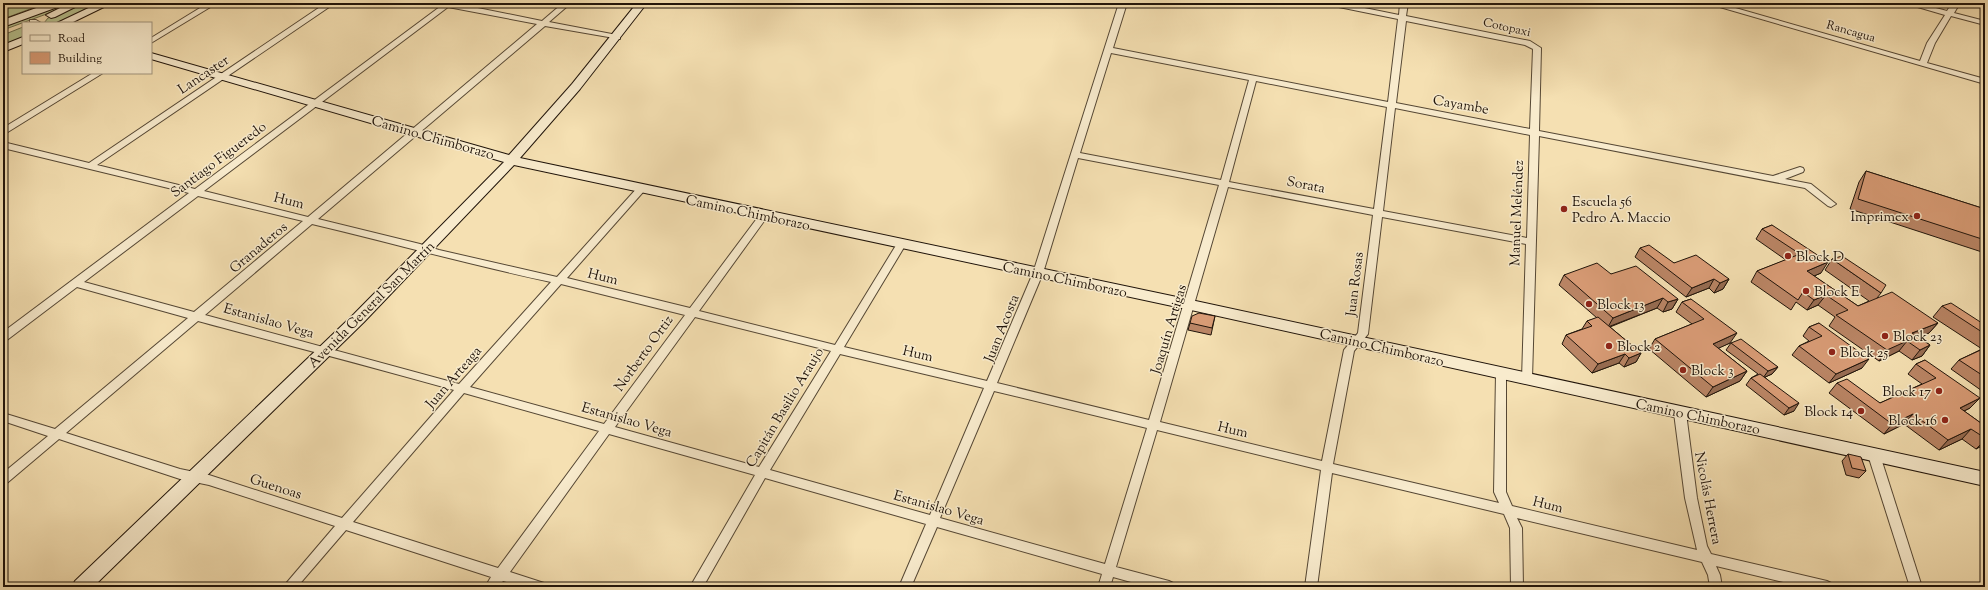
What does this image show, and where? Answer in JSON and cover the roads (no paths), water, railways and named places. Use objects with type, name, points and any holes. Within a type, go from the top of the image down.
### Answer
[{"type":"street","points":[[3,24],[59,3]]},
{"type":"street","points":[[33,22],[78,3]]},
{"type":"street","points":[[64,22],[107,3]]},
{"type":"street","points":[[152,40],[213,3]]},
{"type":"street","name":"Lancaster","points":[[89,167],[331,3]]},
{"type":"street","points":[[436,3],[448,4],[617,37]]},
{"type":"street","name":"Granaderos","points":[[3,480],[567,3]]},
{"type":"street","name":"Avenida General San Martín","points":[[81,587],[427,250],[555,113],[617,37],[642,3]]},
{"type":"street","name":"Juan Acosta","points":[[905,587],[992,386],[1038,273],[1122,3]]},
{"type":"street","name":"Cotopaxi","points":[[1329,3],[1527,43],[1538,48]]},
{"type":"street","name":"Juan Rosas","points":[[1311,587],[1327,466],[1349,350],[1362,334],[1404,3]]},
{"type":"street","name":"Rancagua","points":[[1710,3],[1724,5],[1985,82]]},
{"type":"street","points":[[1908,3],[1985,23]]},
{"type":"street","points":[[1923,64],[1931,43],[1956,3]]},
{"type":"street","name":"Santiago Figueredo","points":[[3,337],[448,4]]},
{"type":"street","points":[[3,33],[22,26]]},
{"type":"street","points":[[3,49],[22,40]]},
{"type":"street","name":"Manuel Meléndez","points":[[1527,379],[1530,242],[1538,48]]},
{"type":"street","name":"Cayambe","points":[[1108,50],[1808,186],[1831,204]]},
{"type":"street","name":"Camino Chimborazo","points":[[152,56],[512,160],[641,189],[1191,305],[1985,479]]},
{"type":"street","points":[[3,132],[97,74]]},
{"type":"street","name":"Joaquín Artigas","points":[[1104,587],[1152,424],[1191,305],[1226,183],[1253,79]]},
{"type":"street","name":"Hum","points":[[3,145],[312,220],[427,250],[437,254],[560,280],[837,349],[1827,587]]},
{"type":"street","name":"Sorata","points":[[1076,154],[1530,242]]},
{"type":"street","points":[[1775,179],[1800,170]]},
{"type":"street","name":"Juan Arteaga","points":[[289,587],[345,525],[462,388],[641,189]]},
{"type":"street","name":"Norberto Ortiz","points":[[491,587],[764,215]]},
{"type":"street","name":"Capitán Basilio Araujo","points":[[696,587],[762,473],[901,244]]},
{"type":"street","name":"Estanislao Vega","points":[[76,283],[462,388],[1169,587]]},
{"type":"street","points":[[1501,373],[1500,492],[1516,528],[1517,587]]},
{"type":"street","name":"Nicolás Herrera","points":[[1680,413],[1691,498],[1701,546],[1714,575],[1716,587]]},
{"type":"street","name":"Guenoas","points":[[3,417],[180,474],[209,480],[540,587]]},
{"type":"street","points":[[1874,455],[1916,587]]},
{"type":"place","name":"Escuela 56 Pedro A. Maccio","points":[[1564,209]]},
{"type":"place","name":"Imprimex","points":[[1917,216]]},
{"type":"place","name":"Block D","points":[[1788,256]]},
{"type":"place","name":"Block E","points":[[1806,291]]},
{"type":"place","name":"Block 13","points":[[1589,304]]},
{"type":"place","name":"Block 23","points":[[1885,336]]},
{"type":"place","name":"Block 2","points":[[1609,346]]},
{"type":"place","name":"Block 25","points":[[1832,352]]},
{"type":"place","name":"Block 3","points":[[1683,370]]},
{"type":"place","name":"Block 17","points":[[1939,391]]},
{"type":"place","name":"Block 14","points":[[1861,411]]},
{"type":"place","name":"Block 16","points":[[1945,420]]}]
